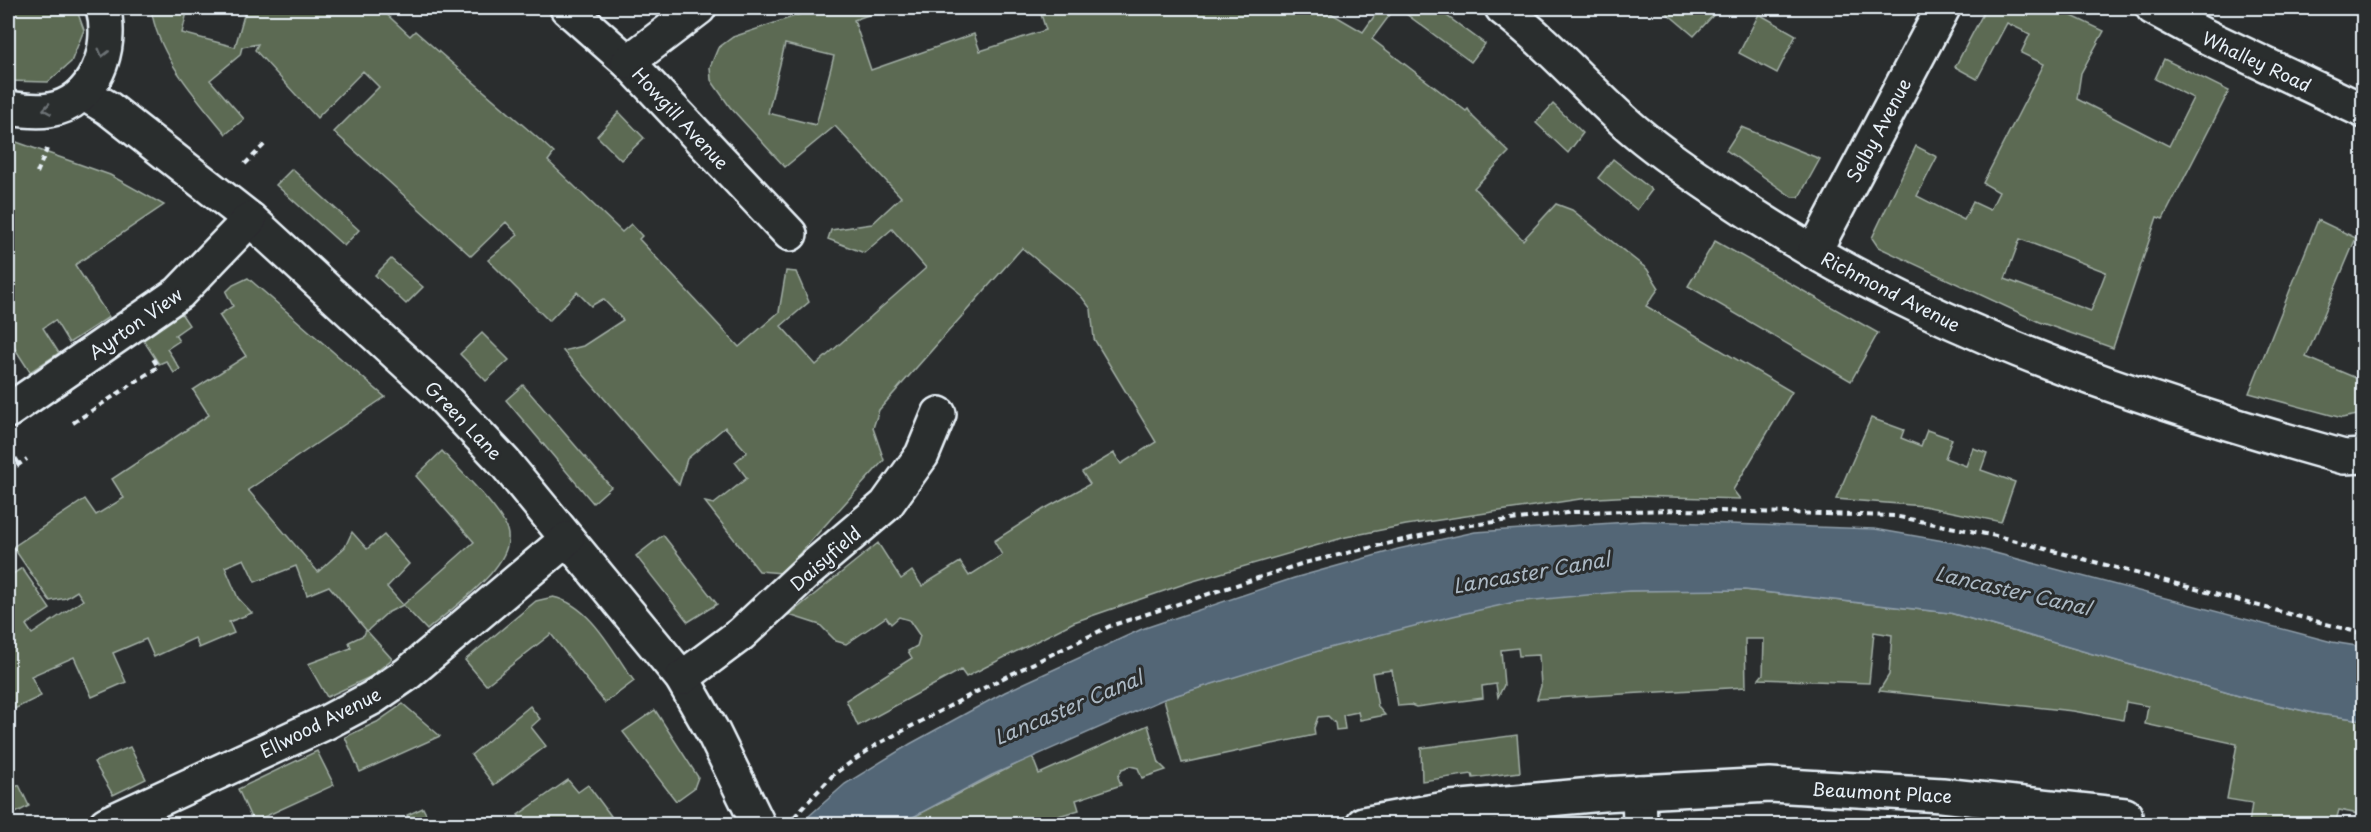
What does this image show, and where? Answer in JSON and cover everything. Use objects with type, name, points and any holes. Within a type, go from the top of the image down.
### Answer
[{"type":"street","points":[[8,108],[30,111],[51,110],[83,93],[105,52],[106,33],[103,8]]},
{"type":"street","name":"Howgill Avenue","points":[[567,8],[628,62],[790,234]]},
{"type":"street","points":[[628,62],[699,8]]},
{"type":"street","name":"Richmond Avenue","points":[[1503,8],[1631,128],[1718,192],[1814,252],[1926,312],[1991,342],[2166,405],[2354,457]]},
{"type":"street","name":"Selby Avenue","points":[[1814,252],[1943,8]]},
{"type":"street","name":"Whalley Road","points":[[2153,8],[2203,35],[2364,111]]},
{"type":"street","name":"Green Lane","points":[[83,93],[108,108],[250,219],[437,391],[506,463],[682,678],[714,734],[755,817]]},
{"type":"street","name":"Ayrton View","points":[[8,411],[179,293],[250,219]]},
{"type":"street","name":"Daisyfield","points":[[682,678],[741,634],[807,572],[886,505],[922,455],[939,414]]},
{"type":"street","name":"Ellwood Avenue","points":[[106,825],[327,722],[372,698],[407,674],[567,539]]},
{"type":"street","name":"Beaumont Place","points":[[1363,825],[1440,809],[1639,792],[1770,785],[1942,795],[2125,815]]},
{"type":"street","points":[[1639,792],[1640,825]]},
{"type":"path","points":[[245,164],[266,143]]},
{"type":"path","points":[[37,173],[48,147]]},
{"type":"path","points":[[8,446],[20,464]]},
{"type":"path","points":[[8,472],[27,459]]},
{"type":"path","points":[[790,820],[834,774],[876,745],[995,682],[1110,626],[1304,563],[1463,526],[1574,512],[1682,510],[1894,516],[2001,537],[2364,634]]},
{"type":"green space","points":[[8,8],[76,8],[84,30],[71,62],[48,82],[8,81]]},
{"type":"green space","points":[[151,8],[188,8],[182,33],[235,47],[246,8],[380,8],[410,36],[415,31],[540,140],[554,153],[548,161],[622,232],[631,224],[642,236],[639,239],[739,347],[779,312],[786,271],[796,272],[809,302],[781,326],[816,365],[926,268],[892,229],[864,253],[828,239],[831,230],[872,224],[901,197],[835,126],[785,167],[730,107],[711,80],[710,67],[718,48],[733,37],[819,8],[888,8],[854,20],[871,70],[974,34],[980,51],[1046,30],[1039,8],[1322,8],[1363,32],[1380,8],[1395,8],[1372,39],[1466,111],[1468,109],[1473,117],[1509,152],[1474,188],[1523,240],[1556,204],[1572,210],[1647,269],[1659,288],[1646,306],[1792,392],[1733,490],[1740,499],[1634,496],[1580,499],[1406,525],[1346,537],[1190,582],[1074,622],[966,677],[961,670],[858,726],[846,700],[912,658],[908,651],[917,646],[920,636],[909,620],[899,617],[891,624],[886,617],[846,644],[836,641],[820,625],[789,615],[878,543],[901,579],[912,571],[922,586],[960,562],[969,576],[1002,555],[994,541],[1044,509],[1090,484],[1082,472],[1114,453],[1121,464],[1156,442],[1094,339],[1091,309],[1081,296],[1022,248],[879,410],[873,428],[884,460],[782,573],[759,571],[705,502],[714,504],[747,478],[735,462],[747,452],[725,427],[687,459],[679,485],[563,351],[583,346],[623,320],[603,299],[591,306],[577,292],[549,321],[488,260],[518,235],[506,222],[471,256],[334,132],[379,87],[363,71],[317,118],[255,50],[258,44],[242,47],[240,55],[210,80],[244,119],[226,134],[180,76],[161,43]],"holes":[[[785,44],[834,56],[816,125],[768,113]]]},
{"type":"green space","points":[[1398,8],[1436,8],[1485,44],[1471,62]]},
{"type":"green space","points":[[1661,8],[1720,8],[1694,36]]},
{"type":"green space","points":[[1986,8],[2055,8],[2104,31],[2081,73],[2077,99],[2169,146],[2193,98],[2155,79],[2164,59],[2229,91],[2163,219],[2157,217],[2113,348],[2039,322],[1878,247],[1872,238],[1916,146],[1937,157],[1917,196],[1964,220],[1973,202],[1990,210],[1999,192],[1983,183],[2044,64],[2021,53],[2030,34],[2007,23],[1977,79],[1955,67]],"holes":[[[2020,239],[2106,272],[2091,311],[2005,279]]]},
{"type":"green space","points":[[1759,14],[1796,35],[1777,73],[1739,53]]},
{"type":"green space","points":[[1553,104],[1583,133],[1568,153],[1536,123]]},
{"type":"green space","points":[[619,112],[644,138],[621,160],[597,136]]},
{"type":"green space","points":[[1741,127],[1820,159],[1799,197],[1792,197],[1726,150]]},
{"type":"green space","points":[[8,139],[110,175],[164,205],[75,265],[109,317],[69,343],[55,320],[43,328],[59,353],[30,372],[8,338],[8,307],[12,303],[8,296]]},
{"type":"green space","points":[[1613,159],[1652,190],[1637,210],[1598,178]]},
{"type":"green space","points":[[292,169],[359,230],[344,246],[276,185]]},
{"type":"green space","points":[[2318,220],[2356,238],[2306,357],[2356,378],[2363,362],[2363,414],[2342,418],[2249,393]]},
{"type":"green space","points":[[1715,241],[1878,333],[1851,381],[1688,286]]},
{"type":"green space","points":[[391,259],[423,287],[406,304],[375,275]]},
{"type":"green space","points":[[248,278],[385,397],[248,490],[318,572],[345,547],[352,532],[367,549],[384,535],[409,564],[387,587],[403,605],[387,613],[367,631],[392,659],[370,677],[327,697],[308,664],[351,648],[349,642],[364,635],[366,630],[329,586],[307,595],[296,566],[255,582],[244,559],[225,567],[238,598],[252,613],[229,622],[234,633],[199,648],[195,638],[154,657],[146,639],[113,653],[126,682],[92,697],[74,657],[31,676],[41,696],[8,712],[8,577],[22,568],[50,609],[26,625],[32,634],[83,600],[77,591],[66,598],[50,601],[13,547],[85,499],[96,515],[124,498],[112,479],[209,415],[193,390],[246,356],[219,315],[233,306],[226,292],[233,285]]},
{"type":"green space","points":[[181,313],[189,325],[175,335],[179,341],[167,349],[180,369],[174,373],[166,361],[159,364],[142,338]]},
{"type":"green space","points":[[482,333],[509,360],[486,381],[460,354]]},
{"type":"green space","points":[[523,385],[611,487],[593,503],[506,400]]},
{"type":"green space","points":[[1871,418],[1904,430],[1901,438],[1921,446],[1927,430],[1952,439],[1945,458],[1966,466],[1973,448],[1987,453],[1981,470],[2015,482],[2001,522],[1924,506],[1836,499]]},
{"type":"green space","points":[[442,451],[497,511],[507,530],[508,543],[493,571],[480,585],[427,630],[403,605],[474,542],[416,476]]},
{"type":"green space","points":[[663,535],[717,604],[688,622],[636,556]]},
{"type":"green space","points":[[1745,590],[1950,613],[2246,698],[2318,714],[2363,720],[2363,815],[2339,810],[2335,824],[2249,824],[2252,803],[2227,799],[2237,744],[2145,724],[2148,706],[2126,702],[2123,720],[2073,711],[1879,691],[1889,675],[1892,635],[1874,632],[1869,683],[1759,679],[1763,674],[1764,639],[1745,639],[1746,687],[1537,699],[1541,686],[1539,655],[1519,656],[1518,648],[1501,650],[1504,685],[1498,697],[1496,684],[1482,686],[1483,698],[1416,707],[1398,706],[1392,670],[1372,673],[1378,707],[1385,715],[1360,720],[1358,712],[1343,715],[1345,729],[1336,730],[1335,723],[1328,716],[1318,717],[1314,728],[1315,735],[1182,763],[1164,699],[1381,633],[1514,602],[1600,592]]},
{"type":"green space","points":[[553,597],[579,609],[590,619],[634,681],[605,703],[551,634],[486,685],[465,660],[536,601]]},
{"type":"green space","points":[[403,704],[440,736],[360,772],[345,737],[377,722]]},
{"type":"green space","points":[[530,706],[540,719],[531,727],[546,746],[494,785],[471,755]]},
{"type":"green space","points":[[655,710],[698,777],[694,788],[676,801],[623,732]]},
{"type":"green space","points":[[1148,725],[1159,763],[1166,770],[1142,778],[1138,768],[1130,766],[1122,769],[1118,777],[1121,785],[1076,800],[1079,810],[1055,817],[1056,824],[900,824],[1032,756],[1039,774]]},
{"type":"green space","points":[[1517,735],[1520,772],[1473,778],[1472,774],[1422,781],[1421,748]]},
{"type":"green space","points":[[130,747],[146,779],[113,795],[94,762]]},
{"type":"green space","points":[[317,751],[334,785],[253,822],[238,789]]},
{"type":"green space","points":[[568,780],[578,792],[588,785],[611,816],[602,824],[526,824],[518,815]]},
{"type":"green space","points":[[19,785],[29,806],[8,817],[8,791]]},
{"type":"green space","points":[[423,808],[431,824],[412,824],[407,815]]},
{"type":"water","name":"Lancaster Canal","points":[[1644,521],[1875,529],[1961,544],[2332,642],[2363,647],[2363,720],[2318,714],[2246,698],[1950,613],[1745,590],[1629,591],[1515,602],[1453,616],[1325,649],[1164,699],[992,775],[900,824],[800,824],[845,784],[910,744],[1005,692],[1142,629],[1294,578],[1398,549],[1475,532]]}]
